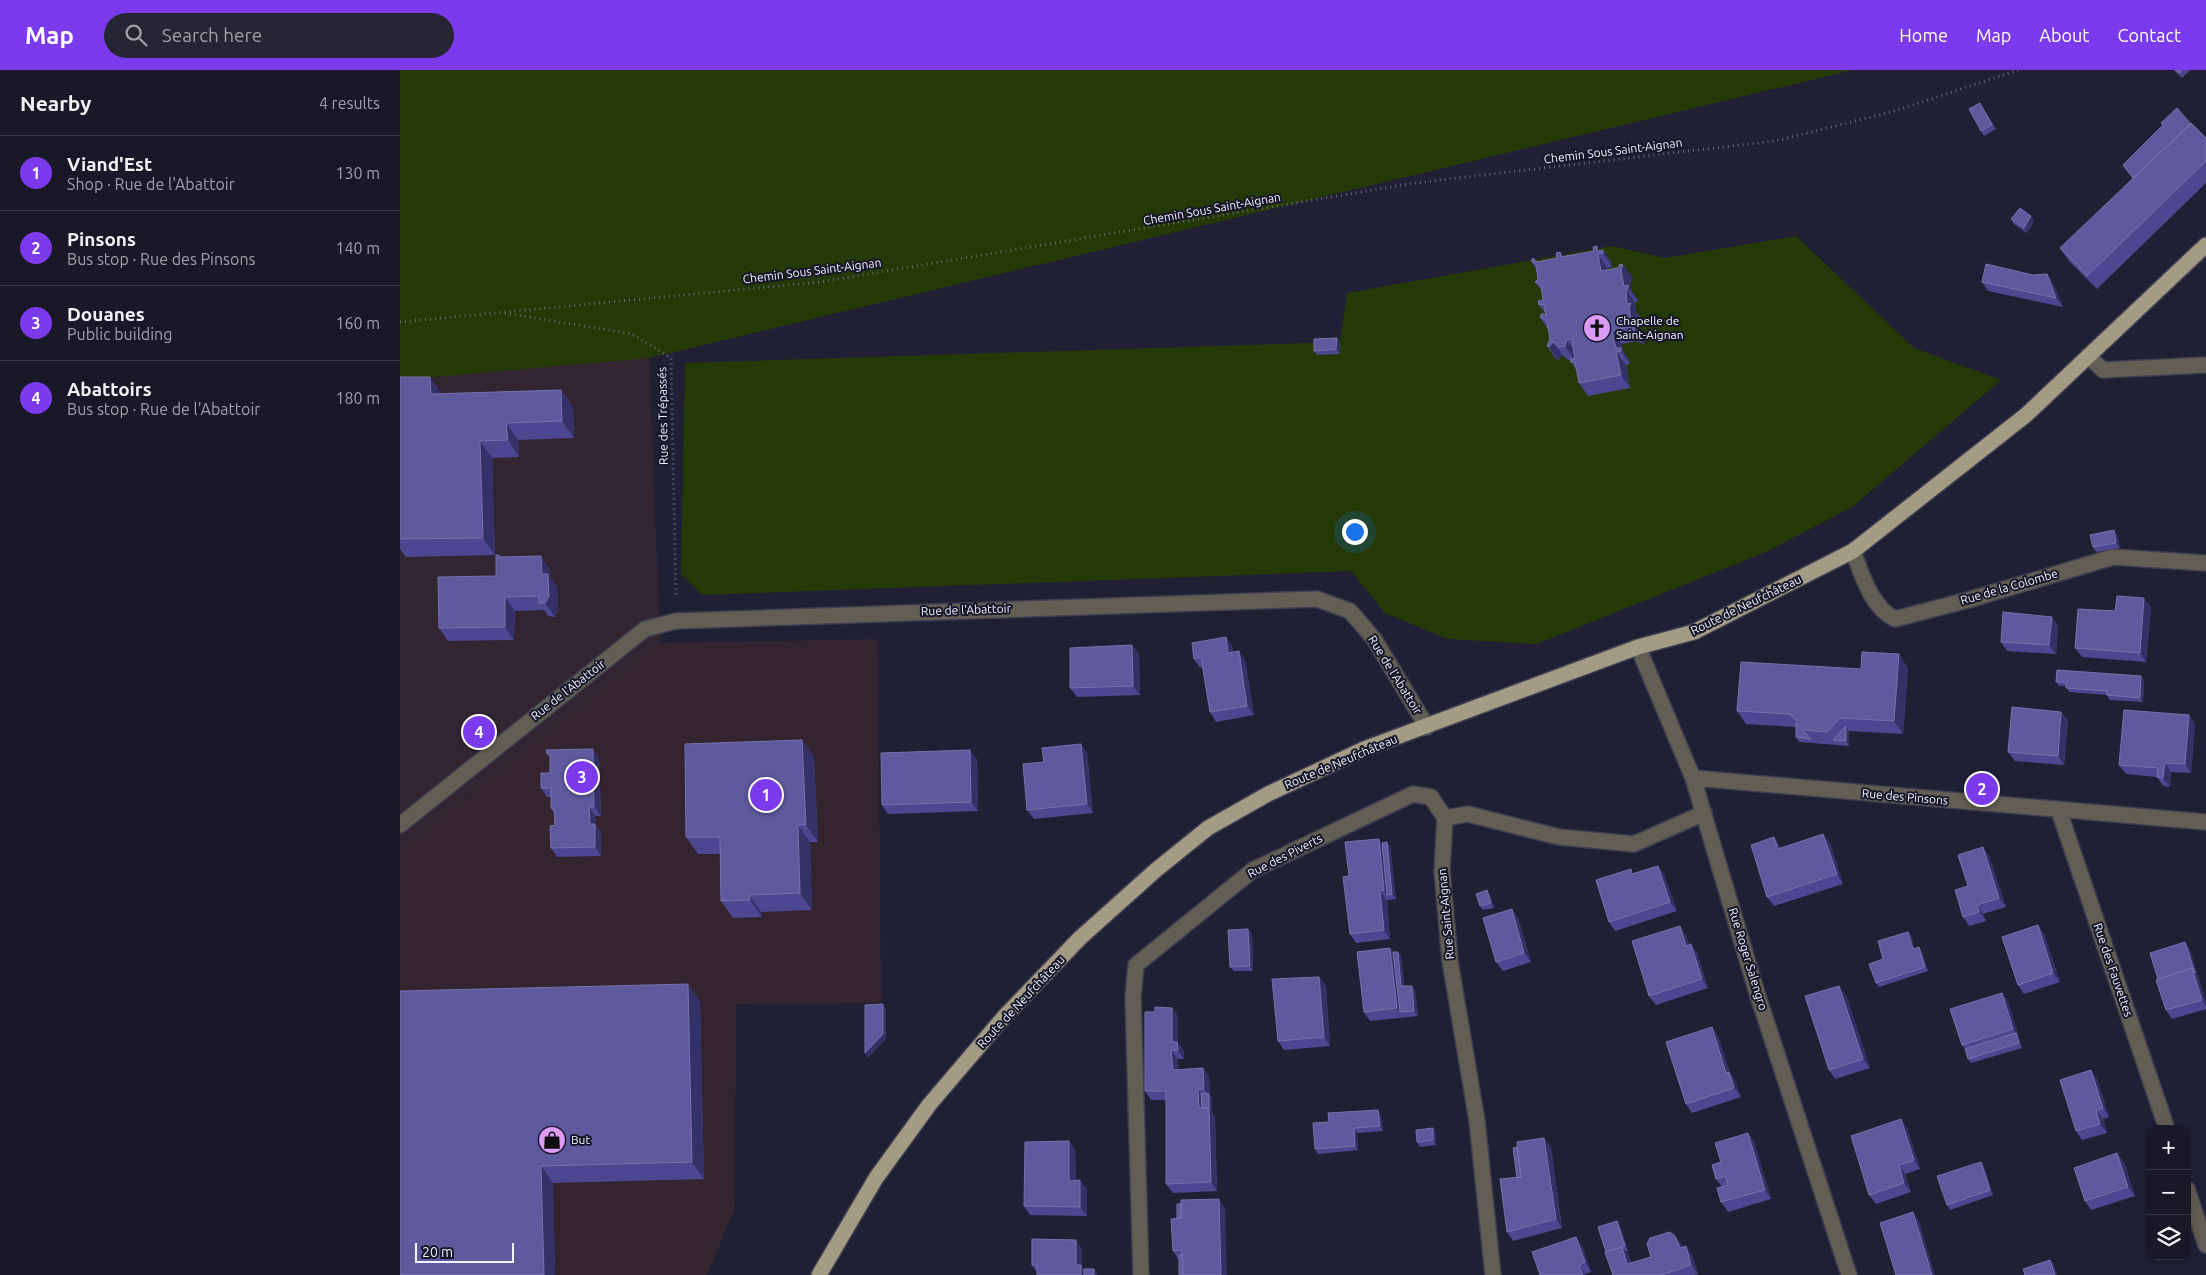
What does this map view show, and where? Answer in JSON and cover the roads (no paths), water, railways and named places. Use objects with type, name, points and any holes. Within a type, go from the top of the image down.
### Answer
[{"type":"main road","name":"Route de Neufchâteau","points":[[819,1275],[876,1178],[929,1105],[1004,1017],[1080,938],[1156,870],[1208,828],[1268,794],[1364,749],[1638,648],[1694,632],[1853,551],[2026,415],[2206,245]]},
{"type":"street","points":[[2088,356],[2103,370],[2206,365]]},
{"type":"street","name":"Rue de la Colombe","points":[[1853,551],[1862,575],[1882,612],[1895,619],[1968,600],[2113,557],[2206,563]]},
{"type":"street","name":"Rue de l'Abattoir","points":[[400,825],[484,755],[645,629],[676,621],[1317,599],[1350,611],[1374,639],[1427,726]]},
{"type":"street","name":"Rue Roger Salengro","points":[[1638,648],[1693,778],[1757,994],[1849,1275]]},
{"type":"street","name":"Rue des Pinsons","points":[[1693,778],[2206,822]]},
{"type":"street","name":"Rue des Piverts","points":[[1141,1275],[1133,997],[1136,965],[1253,870],[1412,794],[1431,797],[1445,818]]},
{"type":"street","name":"Rue des Fauvettes","points":[[2059,810],[2166,1125]]},
{"type":"street","points":[[1445,818],[1468,814],[1559,837],[1634,844],[1704,813]]},
{"type":"street","name":"Rue Saint-Aignan","points":[[1445,818],[1442,871],[1450,961],[1477,1121],[1493,1275]]},
{"type":"street","points":[[2191,1201],[2206,1245]]},
{"type":"place","name":"Chapelle de Saint-Aignan","points":[[1597,328]]},
{"type":"place","name":"Abattoirs","points":[[479,732]]},
{"type":"place","name":"Douanes","points":[[582,777]]},
{"type":"place","name":"Pinsons","points":[[1982,789]]},
{"type":"place","name":"Viand'Est","points":[[766,795]]},
{"type":"place","name":"But","points":[[552,1140]]}]
